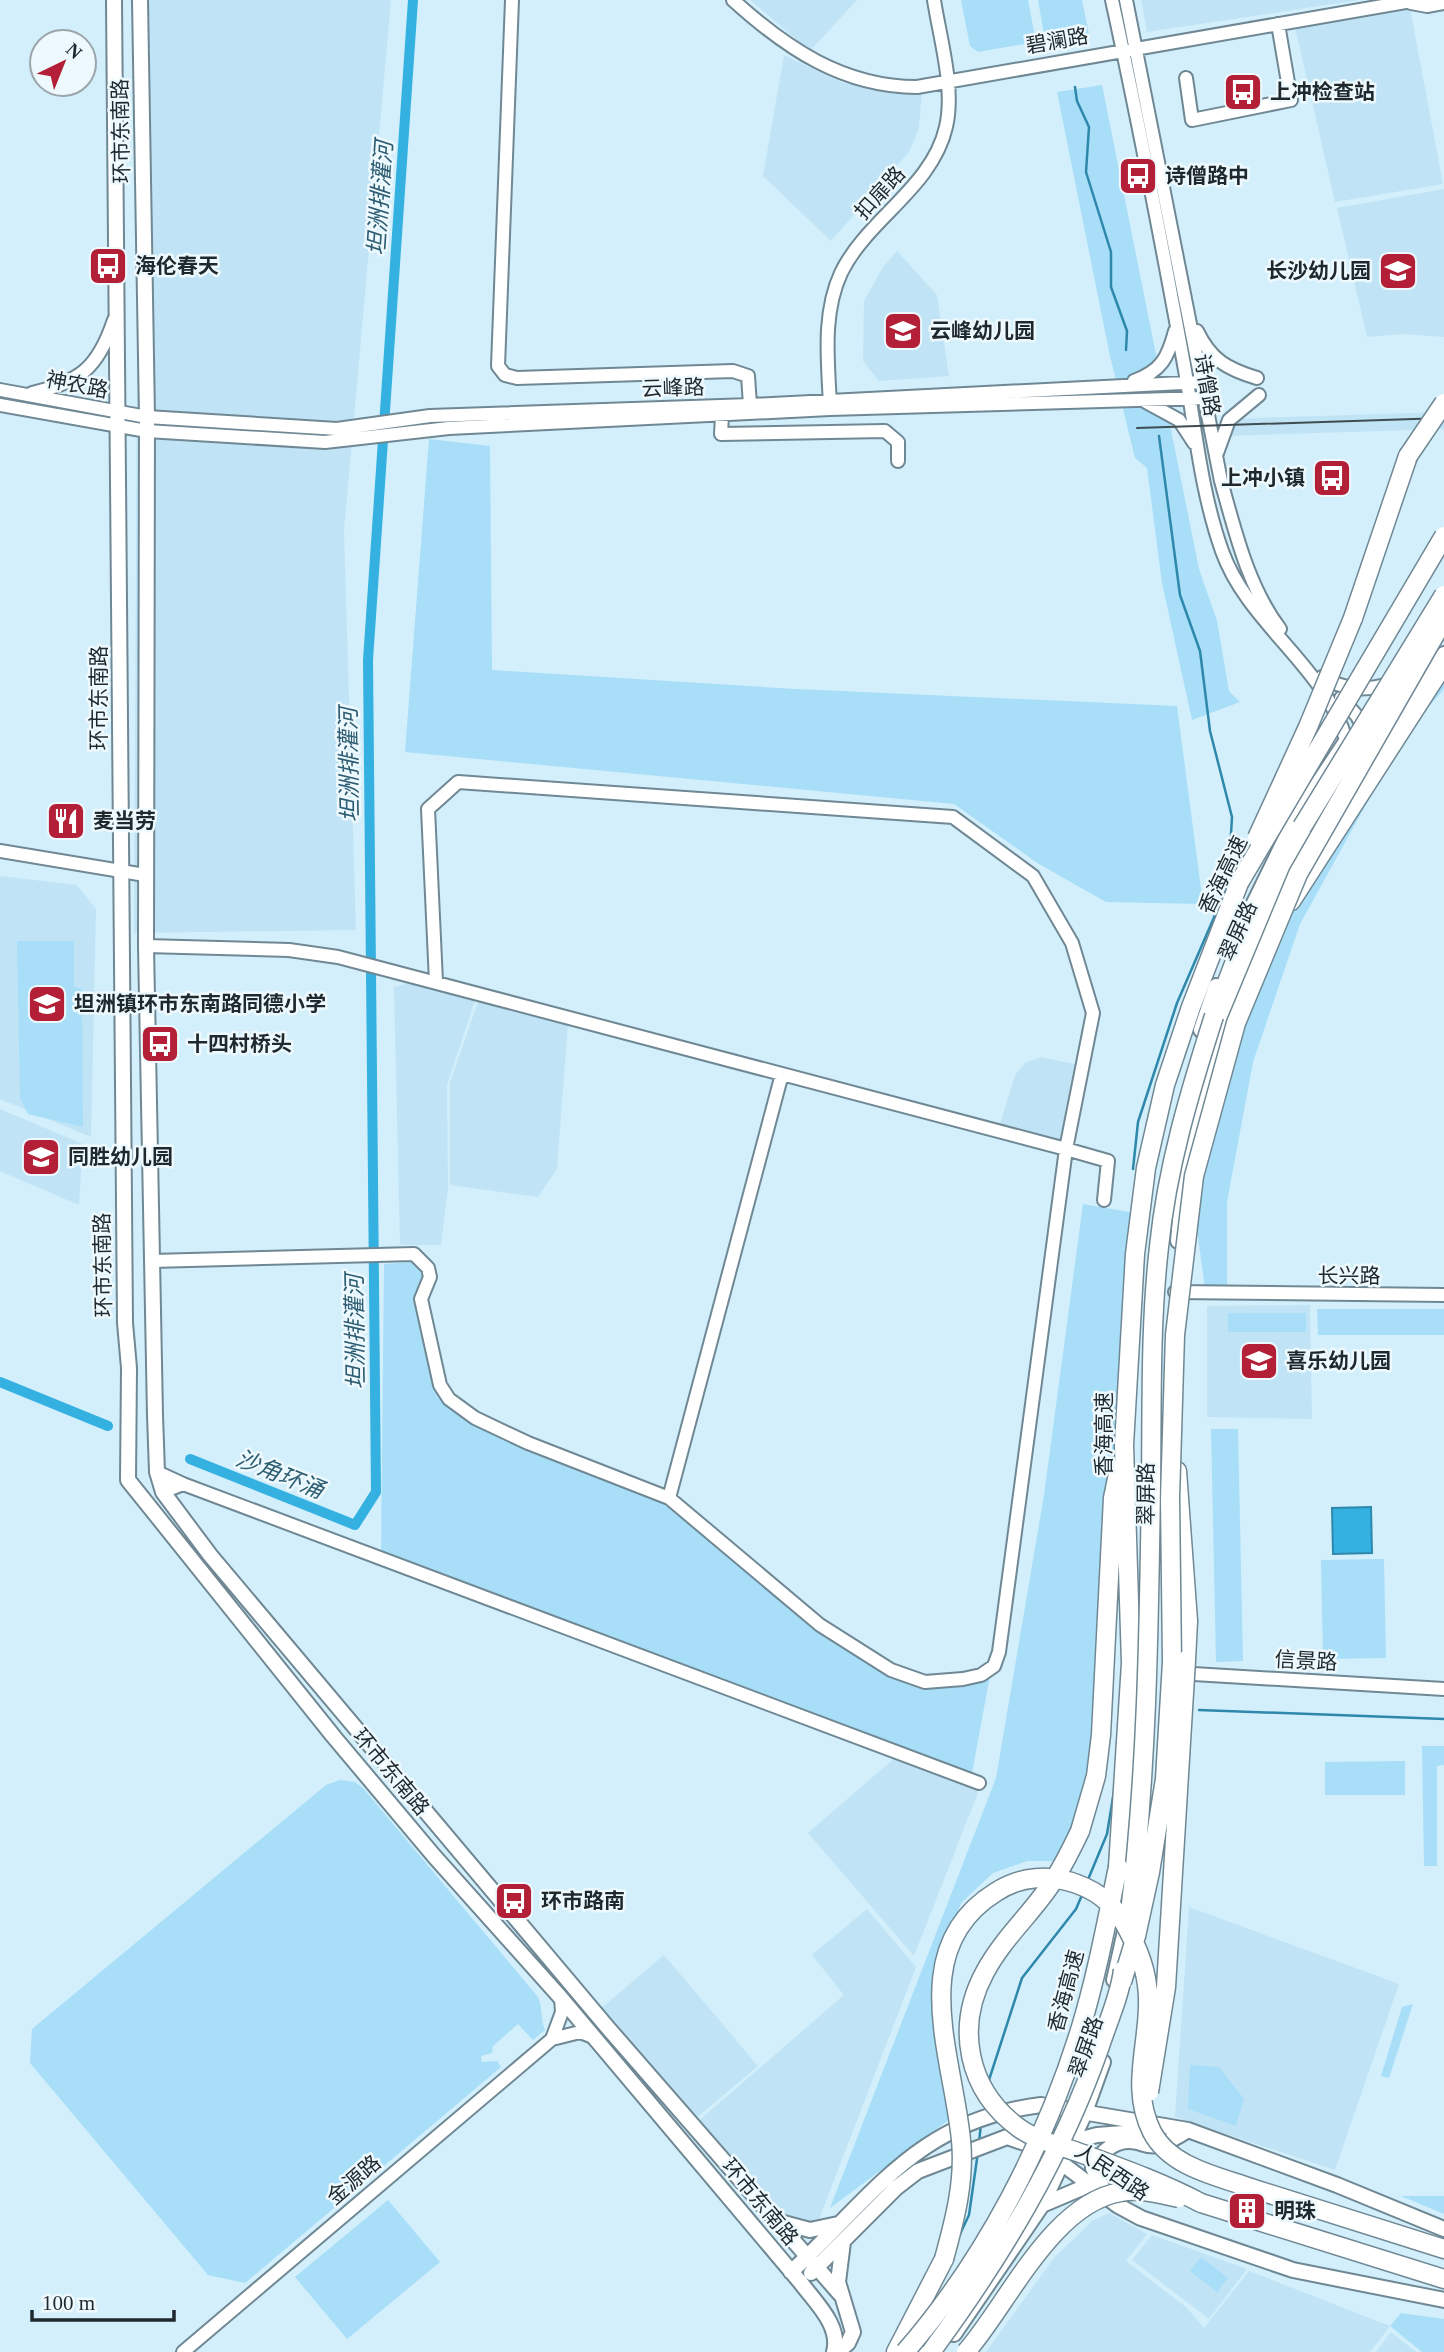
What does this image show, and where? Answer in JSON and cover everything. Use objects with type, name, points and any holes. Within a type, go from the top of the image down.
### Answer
[{"type":"highway","points":[[1239,883],[1268,808],[1308,727],[1353,618],[1408,456],[1444,403]]},
{"type":"highway","name":"香海高速","points":[[905,2352],[954,2291],[1014,2190],[1062,2080],[1095,1975],[1118,1867],[1131,1663],[1124,1444],[1135,1254],[1146,1168],[1165,1085],[1191,1007],[1239,883],[1444,536]]},
{"type":"highway","points":[[1122,1982],[1142,1791],[1149,1627],[1153,1335],[1159,1246],[1170,1172],[1190,1091],[1237,956],[1302,827],[1444,595]]},
{"type":"highway","points":[[931,2352],[1025,2212],[1084,2090],[1136,1936],[1150,1872],[1165,1779],[1171,1662],[1170,1498],[1174,1437],[1175,1335],[1194,1176],[1236,1023],[1297,874],[1444,621]]},
{"type":"highway","points":[[1283,913],[1358,803],[1443,658]]},
{"type":"highway","points":[[1146,2116],[1166,1987],[1188,1621],[1174,1437]]},
{"type":"highway","points":[[1124,1444],[1113,1499],[1101,1735],[1088,1810],[1065,1861],[1049,1887],[998,1951],[976,1988],[970,2008],[967,2040],[972,2062],[984,2090],[994,2106],[1019,2128],[1158,2180],[1201,2203]]},
{"type":"highway","points":[[896,2352],[944,2259],[956,2215],[962,2175],[961,2139],[942,2017],[942,1973],[948,1948],[958,1927],[987,1897],[1018,1881],[1039,1877],[1065,1880],[1099,1894],[1119,1912],[1142,1958],[1147,1984],[1148,2009],[1140,2061],[1140,2086],[1146,2116],[1153,2134],[1187,2166],[1440,2249]]},
{"type":"highway","points":[[966,2352],[1041,2249],[1086,2206],[1118,2192],[1133,2191],[1201,2203],[1444,2278]]},
{"type":"main road","name":"环市东南路","points":[[114,0],[121,1032],[129,1406],[128,1480],[325,1726],[434,1856],[561,1998],[802,2283],[834,2331],[836,2352]]},
{"type":"main road","name":"环市东南路","points":[[139,0],[147,424],[146,946],[155,1415],[157,1472],[163,1492],[210,1555],[775,2221],[840,2294]]},
{"type":"main road","name":"翠屏路","points":[[1047,2152],[1068,2112],[1089,2061],[1114,1982],[1142,1838],[1149,1674],[1146,1475],[1150,1303],[1168,1156],[1207,1010],[1233,947],[1297,815],[1361,718],[1444,621]]},
{"type":"main road","name":"翠屏路","points":[[940,2352],[1042,2205],[1063,2163],[1084,2115],[1129,1986],[1146,1913],[1159,1834],[1166,1672],[1167,1461],[1182,1184],[1193,1124],[1223,1018],[1280,888],[1364,749],[1443,658]]},
{"type":"main road","name":"人民西路","points":[[802,2283],[812,2262],[839,2224],[884,2176],[925,2145],[964,2123],[1017,2108],[1041,2105],[1084,2115],[1188,2130],[1337,2185],[1444,2229]]},
{"type":"main road","points":[[917,2352],[985,2260],[1025,2195],[1047,2152],[1073,2140],[1164,2127]]},
{"type":"main road","points":[[1117,2205],[1094,2176],[1093,2168],[1099,2155],[1122,2142],[1158,2145],[1188,2130]]},
{"type":"main road","name":"人民西路","points":[[812,2262],[844,2241],[918,2171],[1007,2137],[1027,2142],[1047,2152],[1117,2205],[1141,2218],[1293,2270],[1444,2300]]},
{"type":"main road","points":[[1042,2205],[1089,2185]]},
{"type":"main road","points":[[775,2221],[792,2228],[810,2230],[839,2224]]},
{"type":"main road","points":[[836,2352],[853,2332],[840,2294],[838,2269],[844,2241]]},
{"type":"main road","points":[[791,2272],[812,2262]]},
{"type":"street","points":[[512,0],[498,366],[505,375],[517,378],[733,371],[748,376],[750,405]]},
{"type":"street","name":"碧澜路","points":[[733,0],[788,46],[851,77],[874,84],[901,87],[924,86],[1129,48],[1414,1],[1427,6],[1444,3]]},
{"type":"street","name":"扣扉路","points":[[830,404],[828,323],[834,292],[856,248],[917,181],[934,157],[948,116],[946,80],[934,0]]},
{"type":"street","name":"诗僧路","points":[[1112,0],[1129,48],[1191,317],[1216,457],[1238,543],[1255,585],[1277,625],[1322,678],[1353,690],[1374,689],[1394,682]]},
{"type":"street","name":"诗僧路","points":[[1126,0],[1129,48],[1205,494],[1223,554],[1253,604],[1331,701],[1346,740]]},
{"type":"street","points":[[1186,78],[1192,120],[1291,100],[1278,23]]},
{"type":"street","points":[[25,395],[56,388],[81,376],[97,359],[117,313]]},
{"type":"street","points":[[1191,317],[1214,359],[1234,371],[1257,378]]},
{"type":"street","points":[[1124,384],[1159,369],[1169,354],[1176,324]]},
{"type":"street","name":"云峰路","points":[[147,424],[339,436],[722,416],[830,404],[1124,384],[1202,382]]},
{"type":"street","name":"神农路","points":[[0,390],[118,419]]},
{"type":"street","points":[[1216,457],[1229,420],[1259,394]]},
{"type":"street","name":"云峰路","points":[[339,436],[430,416],[750,405],[1205,398]]},
{"type":"street","points":[[1142,400],[1164,409],[1183,423],[1198,452]]},
{"type":"street","name":"神农路","points":[[0,405],[147,424]]},
{"type":"street","points":[[722,416],[722,434],[879,430],[892,435],[898,442],[898,456]]},
{"type":"street","points":[[1322,678],[1361,718],[1366,736],[1364,749]]},
{"type":"street","points":[[1331,701],[1361,718],[1382,715],[1402,704]]},
{"type":"street","points":[[152,1261],[414,1254],[428,1268],[430,1277],[421,1299],[435,1369],[449,1399],[475,1418],[528,1443],[669,1498],[820,1625],[891,1670],[925,1682],[981,1675],[993,1666],[999,1652],[1066,1149],[1093,1013],[1072,943],[1033,876],[953,817],[458,782],[428,809],[436,982]]},
{"type":"street","points":[[0,851],[145,875]]},
{"type":"street","points":[[146,946],[289,950],[338,957],[400,976],[436,982],[1066,1149],[1108,1161],[1104,1200]]},
{"type":"street","points":[[669,1498],[782,1074]]},
{"type":"street","name":"长兴路","points":[[1175,1292],[1254,1295],[1444,1295]]},
{"type":"street","points":[[157,1472],[979,1783]]},
{"type":"street","points":[[163,1492],[183,1484]]},
{"type":"street","name":"信景路","points":[[1166,1672],[1444,1689]]},
{"type":"street","points":[[552,2039],[562,2011],[561,1998]]},
{"type":"street","points":[[552,2039],[580,2032],[593,2037]]},
{"type":"street","name":"金源路","points":[[183,2352],[552,2039]]},
{"type":"shaded area","points":[[139,0],[391,0],[344,531],[356,930],[134,933]]},
{"type":"shaded area","points":[[750,0],[857,0],[810,51]]},
{"type":"shaded area","points":[[961,0],[1028,0],[1036,42],[978,52],[970,46]]},
{"type":"shaded area","points":[[1038,0],[1082,0],[1089,34],[1045,40]]},
{"type":"shaded area","points":[[1141,0],[1359,0],[1147,32]]},
{"type":"shaded area","points":[[1410,8],[1443,184],[1335,202],[1295,27]]},
{"type":"shaded area","points":[[784,55],[843,83],[900,92],[922,91],[919,128],[909,152],[831,241],[763,176]]},
{"type":"shaded area","points":[[1102,85],[1199,569],[1217,621],[1229,691],[1240,702],[1192,720],[1162,583],[1147,468],[1135,458],[1110,356],[1057,92]]},
{"type":"shaded area","name":"长沙幼儿园","points":[[1444,189],[1444,337],[1402,334],[1367,337],[1337,208]]},
{"type":"shaded area","name":"云峰幼儿园","points":[[897,251],[937,295],[949,376],[879,381],[863,361],[864,301],[883,267]]},
{"type":"shaded area","points":[[1444,412],[1444,429],[1224,436],[1221,419]]},
{"type":"shaded area","points":[[429,439],[490,446],[492,670],[796,689],[1177,706],[1203,904],[1106,902],[1039,864],[954,804],[405,752]]},
{"type":"shaded area","points":[[1444,670],[1444,689],[1405,734],[1300,924],[1253,1062],[1227,1202],[1227,1288],[1205,1288],[1191,1186],[1232,1027],[1287,899]]},
{"type":"shaded area","name":"坦洲镇环市东南路同德小学","points":[[0,876],[77,885],[96,909],[91,1137],[0,1099]]},
{"type":"shaded area","points":[[17,941],[74,941],[74,987],[82,988],[83,1127],[28,1114],[20,1098]]},
{"type":"shaded area","points":[[409,983],[476,998],[447,1085],[448,1187],[441,1245],[400,1245],[394,987]]},
{"type":"shaded area","points":[[479,999],[568,1023],[557,1169],[538,1197],[450,1185],[450,1082]]},
{"type":"shaded area","points":[[1041,1057],[1079,1065],[1065,1146],[999,1127],[1015,1075],[1025,1063]]},
{"type":"shaded area","name":"同胜幼儿园","points":[[0,1109],[83,1144],[79,1205],[0,1171]]},
{"type":"shaded area","points":[[1083,1204],[1129,1212],[1134,1216],[1106,1636],[1083,1821],[1058,1861],[1027,1861],[993,1873],[961,1903],[940,1959],[953,2117],[830,2208],[996,1778],[1044,1495]]},
{"type":"shaded area","points":[[413,1262],[423,1269],[425,1277],[420,1288],[447,1403],[666,1502],[817,1629],[925,1687],[991,1670],[972,1773],[381,1554],[384,1264]]},
{"type":"shaded area","name":"喜乐幼儿园","points":[[1310,1305],[1312,1419],[1207,1417],[1207,1306]]},
{"type":"shaded area","points":[[1317,1309],[1444,1309],[1444,1335],[1318,1335]]},
{"type":"shaded area","points":[[1228,1313],[1306,1313],[1306,1332],[1228,1332]]},
{"type":"shaded area","points":[[1211,1429],[1238,1429],[1243,1661],[1216,1662]]},
{"type":"shaded area","points":[[1384,1559],[1386,1658],[1323,1659],[1321,1560]]},
{"type":"shaded area","points":[[1422,1746],[1444,1746],[1444,1765],[1437,1766],[1437,1866],[1424,1866]]},
{"type":"shaded area","points":[[897,1756],[975,1788],[978,1793],[914,1956],[808,1833]]},
{"type":"shaded area","points":[[1405,1761],[1405,1795],[1325,1795],[1325,1762]]},
{"type":"shaded area","points":[[340,1780],[355,1782],[363,1788],[538,1997],[545,2030],[533,2040],[518,2024],[493,2046],[492,2053],[481,2056],[482,2062],[497,2061],[501,2067],[245,2283],[208,2275],[30,2063],[32,2029],[326,1785]]},
{"type":"shaded area","points":[[1189,1907],[1399,1984],[1335,2170],[1175,2117]]},
{"type":"shaded area","points":[[867,1909],[916,1967],[816,2227],[781,2224],[695,2124],[844,1995],[812,1955]]},
{"type":"shaded area","points":[[664,1955],[758,2066],[693,2121],[599,2010]]},
{"type":"shaded area","points":[[1413,2004],[1389,2078],[1381,2076],[1402,2007]]},
{"type":"shaded area","points":[[1190,2065],[1219,2067],[1244,2099],[1236,2126],[1188,2109]]},
{"type":"shaded area","points":[[1401,2196],[1444,2196],[1444,2214]]},
{"type":"shaded area","points":[[388,2200],[440,2262],[347,2339],[295,2277]]},
{"type":"shaded area","points":[[1109,2213],[1147,2234],[1126,2261],[1186,2307],[1204,2328],[1249,2271],[1390,2326],[1370,2352],[986,2352],[1054,2258],[1092,2221]]},
{"type":"shaded area","points":[[1152,2235],[1247,2269],[1209,2319],[1132,2260]]},
{"type":"shaded area","points":[[1201,2257],[1228,2278],[1217,2292],[1190,2271]]},
{"type":"shaded area","points":[[1401,2313],[1444,2319],[1444,2352],[1422,2352],[1390,2326]]},
{"type":"shaded area","points":[[1391,2332],[1416,2352],[1376,2352]]},
{"type":"water","points":[[1371,1507],[1372,1553],[1333,1554],[1332,1508]]},
{"type":"waterway","name":"坦洲排灌河","points":[[190,1459],[355,1525],[376,1492],[368,660],[413,0]]},
{"type":"waterway","points":[[1075,87],[1077,101],[1089,127],[1086,172],[1111,252],[1111,287],[1127,331],[1126,350]]},
{"type":"waterway","points":[[1133,1169],[1138,1122],[1177,1003],[1228,885],[1232,817],[1210,731],[1200,651],[1180,595],[1159,436]]},
{"type":"waterway","name":"沙角环涌","points":[[0,1382],[108,1426]]},
{"type":"waterway","points":[[1199,1710],[1444,1719]]},
{"type":"waterway","points":[[1087,1882],[1107,1834],[1115,1785]]},
{"type":"waterway","points":[[988,2083],[1022,1978],[1076,1909],[1082,1895]]},
{"type":"waterway","points":[[979,2142],[981,2124]]},
{"type":"waterway","points":[[960,2234],[969,2215],[978,2152]]},
{"type":"tram line","points":[[1137,428],[1444,418]]},
{"type":"place","name":"上冲检查站","points":[[1243,92]]},
{"type":"place","name":"诗僧路中","points":[[1138,176]]},
{"type":"place","name":"海伦春天","points":[[108,266]]},
{"type":"place","name":"长沙幼儿园","points":[[1398,271]]},
{"type":"place","name":"云峰幼儿园","points":[[903,331]]},
{"type":"place","name":"上冲小镇","points":[[1332,478]]},
{"type":"place","name":"麦当劳","points":[[66,821]]},
{"type":"place","name":"坦洲镇环市东南路同德小学","points":[[47,1004]]},
{"type":"place","name":"十四村桥头","points":[[160,1044]]},
{"type":"place","name":"同胜幼儿园","points":[[41,1157]]},
{"type":"place","name":"喜乐幼儿园","points":[[1259,1361]]},
{"type":"place","name":"环市路南","points":[[514,1901]]},
{"type":"place","name":"明珠","points":[[1247,2211]]}]
